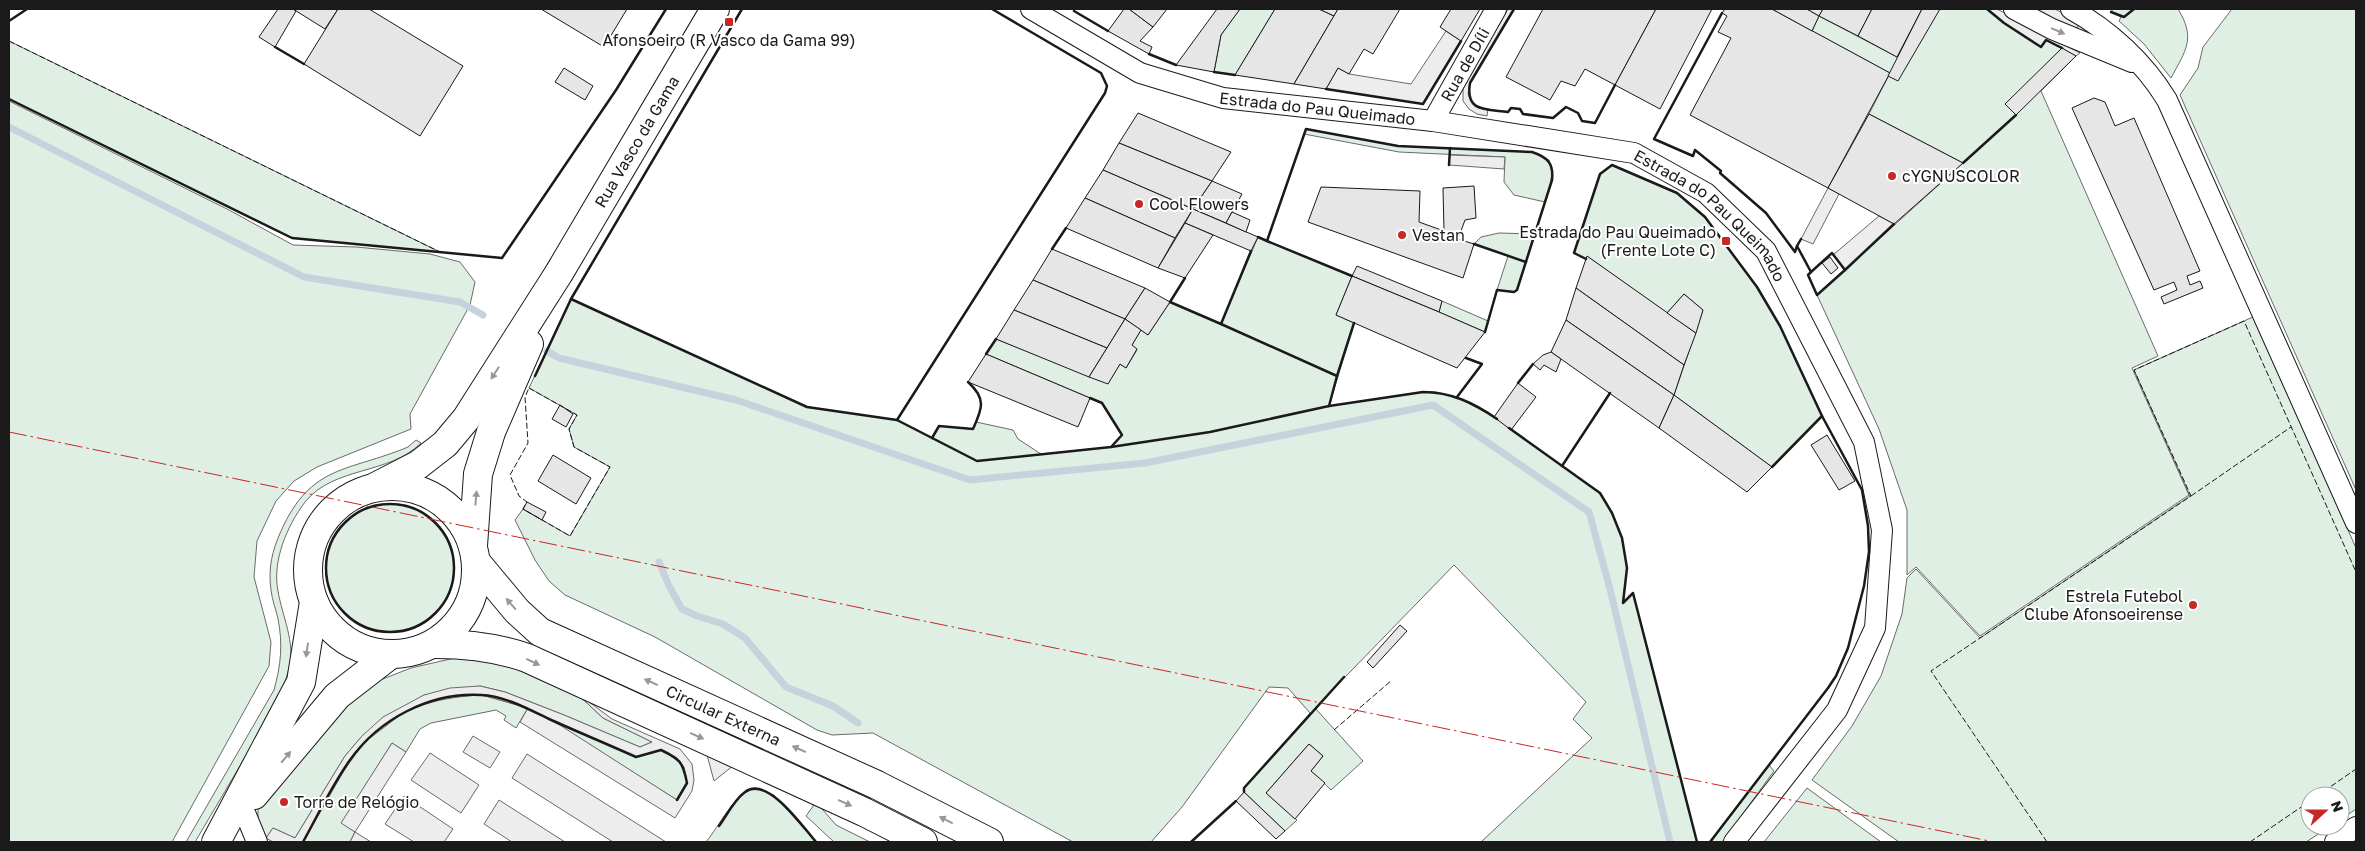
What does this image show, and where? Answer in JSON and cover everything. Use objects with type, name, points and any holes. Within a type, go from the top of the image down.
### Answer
[{"type":"main road","name":"Rua Vasco da Gama","points":[[375,487],[418,465],[445,444],[466,419],[559,273],[715,9]]},
{"type":"main road","name":"Rua Vasco da Gama","points":[[475,555],[478,474],[491,432],[559,273]]},
{"type":"main road","points":[[395,484],[412,488],[436,498],[452,510],[465,527],[475,555],[475,587],[467,610],[453,629],[434,644],[413,653],[390,656],[366,651],[344,640],[326,624],[314,602],[308,574],[311,546],[324,521],[344,501],[375,487],[395,484]]},
{"type":"main road","name":"Circular Externa","points":[[475,555],[517,611],[540,632],[877,784],[989,842]]},
{"type":"main road","points":[[218,839],[302,682],[314,602]]},
{"type":"main road","name":"Circular Externa","points":[[434,644],[486,646],[527,658],[864,812],[923,842]]},
{"type":"main road","points":[[218,839],[337,696],[390,656]]},
{"type":"street","name":"Estrada do Pau Queimado","points":[[1031,9],[1140,73],[1223,98],[1434,121],[1634,153],[1706,194],[1766,251],[1864,442],[1882,530],[1875,628],[1837,710],[1734,842]]},
{"type":"street","name":"Rua de Díli","points":[[1434,121],[1496,9]]},
{"type":"street","points":[[2014,9],[2052,28],[2140,65]]},
{"type":"street","points":[[2071,9],[2105,29],[2156,82],[2167,100],[2356,523]]},
{"type":"street","points":[[243,808],[257,842]]},
{"type":"street","points":[[2335,842],[2356,827]]},
{"type":"green space","points":[[1240,9],[1275,9],[1235,75],[1214,72],[1221,35]]},
{"type":"green space","points":[[1922,9],[1987,9],[2076,56],[2041,91],[2158,356],[2132,368],[2189,495],[1980,636],[1916,567],[1907,575],[1907,510],[1879,429],[1817,295],[1963,163],[1869,114],[1890,73],[1812,31],[1819,16],[1897,57]]},
{"type":"green space","points":[[2113,9],[2178,9],[2187,28],[2188,36],[2185,52],[2171,78],[2144,44],[2119,21],[2121,17],[2111,12]]},
{"type":"green space","points":[[2232,9],[2356,9],[2356,490],[2180,95],[2198,68],[2203,47]]},
{"type":"green space","points":[[9,41],[440,252],[292,238],[9,99]]},
{"type":"green space","points":[[9,101],[229,210],[293,245],[356,247],[430,254],[460,262],[475,282],[470,305],[410,414],[411,429],[317,467],[294,481],[276,501],[257,541],[254,577],[271,642],[269,666],[172,842],[9,842]]},
{"type":"green space","points":[[1306,129],[1398,146],[1532,152],[1549,160],[1551,181],[1545,202],[1514,195],[1504,182],[1505,157],[1399,152],[1304,134]]},
{"type":"green space","points":[[1612,165],[1677,193],[1705,217],[1757,287],[1780,326],[1822,416],[1772,467],[1674,395],[1703,310],[1684,294],[1667,313],[1588,257],[1586,259],[1574,253],[1600,174]]},
{"type":"green space","points":[[1499,233],[1534,234],[1517,290],[1514,292],[1497,290],[1508,256],[1474,244],[1481,237]]},
{"type":"green space","points":[[1258,237],[1352,276],[1336,315],[1354,323],[1329,406],[1423,392],[1436,392],[1457,397],[1494,417],[1600,493],[1612,513],[1622,538],[1627,568],[1623,602],[1633,593],[1697,842],[1481,842],[1592,738],[1573,719],[1586,702],[1454,565],[1315,708],[1363,761],[1331,790],[1311,771],[1323,756],[1309,744],[1266,793],[1297,820],[1285,831],[1244,792],[1244,788],[1310,713],[1288,688],[1269,687],[1182,807],[1151,842],[1073,842],[873,733],[832,735],[817,730],[655,637],[565,595],[549,581],[535,560],[515,520],[523,509],[570,536],[610,467],[574,447],[569,429],[577,415],[529,388],[571,299],[807,407],[897,420],[932,438],[939,426],[972,429],[976,422],[1013,430],[1018,439],[1041,454],[1111,447],[1122,435],[1102,403],[986,354],[996,339],[1108,383],[1120,364],[1126,368],[1137,350],[1132,345],[1141,330],[1148,335],[1170,302],[1221,324]]},
{"type":"green space","points":[[1442,301],[1488,321],[1485,332],[1439,312]]},
{"type":"green space","name":"Estrela Futebol Clube Afonsoeirense","points":[[2253,317],[2356,548],[2356,809],[2350,813],[2350,786],[2300,786],[2300,836],[2315,836],[2306,842],[1899,842],[1812,780],[1852,726],[1881,676],[1902,614],[1907,578],[1916,569],[1980,638],[2190,496],[2134,370]]},
{"type":"green space","points":[[416,440],[421,443],[393,461],[346,476],[317,490],[298,511],[282,544],[277,568],[278,591],[291,649],[291,659],[286,679],[269,715],[195,842],[186,842],[274,690],[280,663],[281,646],[280,628],[271,590],[270,567],[278,538],[293,509],[305,493],[333,473],[408,447]]},
{"type":"green space","points":[[390,504],[414,509],[435,523],[449,544],[454,568],[449,592],[435,613],[414,627],[390,632],[366,627],[345,613],[331,592],[326,568],[331,544],[345,523],[366,509]]},
{"type":"green space","points":[[459,657],[508,663],[573,690],[603,718],[652,742],[640,747],[505,692],[480,686],[424,695],[362,736],[345,756],[295,838],[273,828],[266,838],[258,821],[258,809],[296,757],[343,702],[375,682],[411,668]]},
{"type":"green space","points":[[482,695],[528,708],[516,728],[504,720],[506,716],[496,710],[431,723],[420,729],[406,752],[392,743],[342,823],[355,832],[350,842],[303,842],[336,784],[352,759],[369,738],[390,721],[414,708],[445,699]]},
{"type":"green space","points":[[547,718],[636,757],[661,750],[680,762],[687,783],[677,800]]},
{"type":"green space","points":[[1769,765],[1774,771],[1722,842],[1711,842]]},
{"type":"green space","points":[[755,788],[774,795],[816,842],[706,842],[740,797]]},
{"type":"green space","points":[[1807,788],[1881,842],[1764,842]]},
{"type":"green space","points":[[816,802],[836,825],[870,842],[834,842],[806,816]]},
{"type":"shaded area","points":[[1508,9],[1514,9],[1470,83],[1468,94],[1472,103],[1478,108],[1488,109],[1487,116],[1477,114],[1469,109],[1463,101],[1463,87]]},
{"type":"shaded area","points":[[1987,9],[1997,9],[2080,53],[2076,56],[2046,40],[2041,47],[2004,23]]},
{"type":"shaded area","points":[[2035,9],[2055,9],[2077,21],[2078,28],[2075,30]]},
{"type":"shaded area","points":[[1446,31],[1461,41],[1423,104],[1326,89],[1338,68],[1349,74],[1411,84]]},
{"type":"shaded area","points":[[1450,155],[1505,157],[1504,169],[1449,165]]},
{"type":"shaded area","points":[[1828,188],[1839,194],[1813,244],[1801,239]]},
{"type":"shaded area","points":[[1879,216],[1894,224],[1845,270],[1833,255]]},
{"type":"shaded area","points":[[480,686],[505,692],[640,747],[652,742],[603,718],[573,690],[612,719],[680,749],[692,764],[694,780],[692,791],[675,818],[520,722],[528,708],[482,695],[452,696],[427,702],[403,713],[366,741],[350,760],[303,842],[273,842],[266,838],[273,828],[295,838],[345,756],[362,736],[383,717],[424,695],[450,688]],"holes":[[[552,720],[636,757],[660,750],[677,758],[684,767],[687,783],[677,800]]]},
{"type":"shaded area","points":[[473,736],[500,752],[490,768],[463,752]]},
{"type":"shaded area","points":[[392,743],[406,752],[355,832],[341,823]]},
{"type":"shaded area","points":[[706,751],[734,765],[714,781]]},
{"type":"shaded area","points":[[430,753],[479,785],[461,813],[411,780]]},
{"type":"shaded area","points":[[527,754],[666,842],[613,842],[512,778]]},
{"type":"shaded area","points":[[404,796],[453,829],[444,842],[414,842],[385,824]]},
{"type":"shaded area","points":[[499,800],[565,842],[512,842],[484,824]]},
{"type":"shaded area","points":[[355,832],[371,842],[350,842]]},
{"type":"building","points":[[278,9],[293,9],[296,11],[275,47],[259,37]]},
{"type":"building","points":[[293,9],[338,9],[325,29]]},
{"type":"building","points":[[338,9],[369,9],[463,66],[420,136],[304,64]]},
{"type":"building","points":[[541,9],[627,9],[604,47]]},
{"type":"building","points":[[1124,9],[1129,9],[1153,27],[1140,41],[1152,47],[1149,54],[1108,31]]},
{"type":"building","points":[[1129,9],[1167,9],[1153,27]]},
{"type":"building","points":[[1217,9],[1240,9],[1221,35],[1214,72],[1176,65]]},
{"type":"building","points":[[1275,9],[1319,9],[1334,16],[1294,84],[1235,75]]},
{"type":"building","points":[[1319,9],[1338,9],[1334,16]]},
{"type":"building","points":[[1338,9],[1400,9],[1373,54],[1364,49],[1349,74],[1338,68],[1326,89],[1294,84]]},
{"type":"building","points":[[1451,9],[1480,9],[1461,41],[1440,27]]},
{"type":"building","points":[[1543,9],[1656,9],[1615,85],[1585,69],[1575,86],[1561,81],[1550,100],[1506,77]]},
{"type":"building","points":[[1656,9],[1712,9],[1660,109],[1615,85]]},
{"type":"building","points":[[1725,9],[1772,9],[1890,73],[1828,188],[1690,115],[1731,38],[1718,32],[1727,16],[1722,13]]},
{"type":"building","points":[[1772,9],[1807,9],[1819,16],[1812,31]]},
{"type":"building","points":[[1807,9],[1823,9],[1819,16]]},
{"type":"building","points":[[1823,9],[1872,9],[1858,36],[1819,16]]},
{"type":"building","points":[[1872,9],[1922,9],[1897,57],[1858,36]]},
{"type":"building","points":[[1922,9],[1940,9],[1898,81],[1888,76]]},
{"type":"building","points":[[2062,48],[2076,56],[2016,115],[2005,104]]},
{"type":"building","points":[[564,68],[593,86],[585,100],[555,82]]},
{"type":"building","points":[[2094,98],[2105,102],[2115,126],[2134,118],[2200,271],[2187,276],[2190,285],[2200,281],[2203,288],[2164,304],[2161,297],[2177,290],[2174,282],[2154,290],[2072,108]]},
{"type":"building","points":[[1138,113],[1231,152],[1212,181],[1119,143]]},
{"type":"building","name":"cYGNUSCOLOR","points":[[1869,114],[1963,163],[1894,224],[1828,188]]},
{"type":"building","points":[[1119,143],[1212,181],[1193,209],[1103,170]]},
{"type":"building","name":"Cool Flowers","points":[[1103,170],[1193,209],[1175,238],[1085,198]]},
{"type":"building","points":[[1212,181],[1242,194],[1226,223],[1193,209]]},
{"type":"building","name":"Vestan","points":[[1474,186],[1476,218],[1465,220],[1458,239],[1474,244],[1463,278],[1308,222],[1321,187],[1420,191],[1419,222],[1444,231],[1443,188]]},
{"type":"building","points":[[1085,198],[1175,238],[1158,268],[1066,228]]},
{"type":"building","points":[[1193,209],[1258,237],[1251,251],[1185,223]]},
{"type":"building","points":[[1232,212],[1250,220],[1246,232],[1226,223]]},
{"type":"building","points":[[1185,223],[1213,235],[1185,278],[1158,268]]},
{"type":"building","points":[[1052,249],[1145,288],[1125,319],[1033,280]]},
{"type":"building","points":[[1587,256],[1696,333],[1684,365],[1576,288]]},
{"type":"building","points":[[1830,257],[1838,268],[1831,274],[1822,263]]},
{"type":"building","points":[[1357,266],[1442,301],[1439,312],[1352,276]]},
{"type":"building","points":[[1352,276],[1485,332],[1457,368],[1336,315]]},
{"type":"building","points":[[1033,280],[1125,319],[1107,348],[1014,310]]},
{"type":"building","points":[[1145,288],[1170,302],[1148,335],[1125,319]]},
{"type":"building","points":[[1576,288],[1684,365],[1674,395],[1566,320]]},
{"type":"building","points":[[1684,294],[1703,310],[1696,333],[1667,313]]},
{"type":"building","points":[[1014,310],[1107,348],[1089,377],[996,339]]},
{"type":"building","points":[[1125,319],[1141,330],[1132,345],[1137,349],[1126,368],[1120,364],[1108,384],[1089,377]]},
{"type":"building","points":[[1566,320],[1674,395],[1659,428],[1551,352]]},
{"type":"building","points":[[1551,352],[1561,359],[1556,372],[1544,365],[1540,370],[1533,364],[1543,355]]},
{"type":"building","points":[[986,354],[1090,398],[1078,427],[968,382]]},
{"type":"building","points":[[1518,383],[1536,397],[1511,430],[1494,417]]},
{"type":"building","points":[[1674,395],[1772,467],[1747,492],[1659,428]]},
{"type":"building","points":[[560,405],[573,414],[566,427],[552,419]]},
{"type":"building","points":[[1827,435],[1855,481],[1839,490],[1811,445]]},
{"type":"building","points":[[553,455],[591,478],[576,504],[538,481]]},
{"type":"building","points":[[527,502],[546,512],[542,520],[523,509]]},
{"type":"building","points":[[1400,625],[1407,631],[1373,668],[1367,662]]},
{"type":"building","points":[[1309,744],[1323,756],[1311,771],[1325,783],[1295,819],[1266,793]]},
{"type":"building","points":[[1244,792],[1285,831],[1276,839],[1236,801]]},
{"type":"waterway","points":[[9,127],[304,277],[460,302],[483,315]]},
{"type":"waterway","points":[[547,351],[559,358],[736,400],[970,480],[1145,463],[1433,405],[1589,512],[1610,589],[1670,842]]},
{"type":"waterway","points":[[659,562],[669,586],[682,609],[723,624],[745,638],[786,687],[833,706],[858,723]]},
{"type":"fence","points":[[9,41],[440,252]]},
{"type":"fence","points":[[2047,842],[1931,671],[2191,496],[2134,370],[2244,321],[2356,572]]},
{"type":"fence","points":[[529,388],[577,415],[569,429],[574,447],[610,467],[570,536],[523,509],[527,502],[519,496],[510,475],[528,443],[525,397],[529,388]]},
{"type":"fence","points":[[2191,496],[2291,427]]},
{"type":"fence","points":[[1334,730],[1392,680]]},
{"type":"fence","points":[[2331,786],[2356,769]]},
{"type":"fence","points":[[2250,842],[2300,808]]},
{"type":"wall","points":[[9,21],[27,9]]},
{"type":"wall","points":[[9,99],[292,238],[502,258],[616,90],[666,9]]},
{"type":"wall","points":[[535,376],[571,299],[742,9]]},
{"type":"wall","points":[[897,420],[1105,93],[1107,86],[1101,73],[992,9]]},
{"type":"wall","points":[[1514,9],[1470,83],[1469,92],[1474,104],[1485,109],[1508,112],[1511,108],[1520,109],[1523,114],[1553,118],[1566,107],[1578,113],[1582,121],[1595,123],[1615,85]]},
{"type":"wall","points":[[1987,9],[2004,23],[2041,47],[2046,40],[2062,48]]},
{"type":"wall","points":[[2111,12],[2124,17],[2134,9]]},
{"type":"wall","points":[[1074,11],[1108,31]]},
{"type":"wall","points":[[1722,13],[1654,139],[1693,156],[1695,150],[1721,171],[1720,173],[1766,213],[1795,252],[1797,246]]},
{"type":"wall","points":[[1326,89],[1423,104],[1461,41]]},
{"type":"wall","points":[[275,47],[304,64]]},
{"type":"wall","points":[[1149,54],[1176,65]]},
{"type":"wall","points":[[1214,72],[1235,75]]},
{"type":"wall","points":[[1963,163],[2016,115]]},
{"type":"wall","points":[[1352,276],[1267,241],[1306,129],[1398,146],[1532,152],[1537,154],[1551,165],[1552,180],[1517,290],[1514,292],[1497,290],[1485,332]]},
{"type":"wall","points":[[1449,165],[1450,148]]},
{"type":"wall","points":[[1586,259],[1574,253],[1600,174],[1612,165],[1677,193],[1705,217],[1757,287],[1780,326],[1822,416],[1862,490],[1868,526],[1869,552],[1864,586],[1848,648],[1836,676],[1710,842]]},
{"type":"wall","points":[[1801,239],[1797,246],[1811,272],[1832,253],[1845,270],[1894,224]]},
{"type":"wall","points":[[1052,249],[1066,228]]},
{"type":"wall","points":[[1258,237],[1267,241]]},
{"type":"wall","points":[[1474,244],[1526,262]]},
{"type":"wall","points":[[1185,278],[1170,302],[1221,324],[1251,251]]},
{"type":"wall","points":[[1811,272],[1808,275],[1817,295],[1845,270]]},
{"type":"wall","points":[[571,299],[807,407],[897,420],[977,461],[1111,447],[1210,432],[1329,406],[1423,392],[1443,394],[1462,399],[1497,419]]},
{"type":"wall","points":[[1337,376],[1354,323]]},
{"type":"wall","points":[[1221,324],[1337,376],[1329,406]]},
{"type":"wall","points":[[986,354],[996,339]]},
{"type":"wall","points":[[1457,397],[1482,364],[1466,358]]},
{"type":"wall","points":[[1518,383],[1533,364]]},
{"type":"wall","points":[[932,438],[939,426],[973,429],[979,416],[981,404],[978,394],[968,382]]},
{"type":"wall","points":[[1562,466],[1610,393]]},
{"type":"wall","points":[[1090,398],[1102,403],[1122,435],[1111,447]]},
{"type":"wall","points":[[1772,467],[1822,416]]},
{"type":"wall","points":[[1509,428],[1600,493],[1612,513],[1622,538],[1627,568],[1623,603],[1633,593],[1697,842]]},
{"type":"wall","points":[[390,504],[414,509],[435,523],[449,544],[454,568],[449,592],[435,613],[414,627],[390,632],[366,627],[345,613],[331,592],[326,568],[331,544],[345,523],[366,509],[390,504]]},
{"type":"wall","points":[[1244,792],[1244,788],[1344,677]]},
{"type":"wall","points":[[303,842],[343,770],[362,745],[376,732],[407,711],[425,703],[462,695],[481,695],[508,700],[636,757],[661,750],[677,759],[684,770],[687,783],[677,800]]},
{"type":"wall","points":[[719,826],[737,799],[745,792],[754,789],[774,796],[794,815],[816,842]]},
{"type":"wall","points":[[1191,842],[1236,801]]},
{"type":"power","points":[[9,432],[1994,842]]},
{"type":"place","name":"Afonsoeiro (R Vasco da Gama 99)","points":[[729,22]]},
{"type":"place","name":"cYGNUSCOLOR","points":[[1892,176]]},
{"type":"place","name":"Cool Flowers","points":[[1139,204]]},
{"type":"place","name":"Vestan","points":[[1402,235]]},
{"type":"place","name":"Estrada do Pau Queimado (Frente Lote C)","points":[[1726,241]]},
{"type":"place","name":"Estrela Futebol Clube Afonsoeirense","points":[[2193,605]]},
{"type":"place","name":"Torre de Relógio","points":[[284,802]]}]
